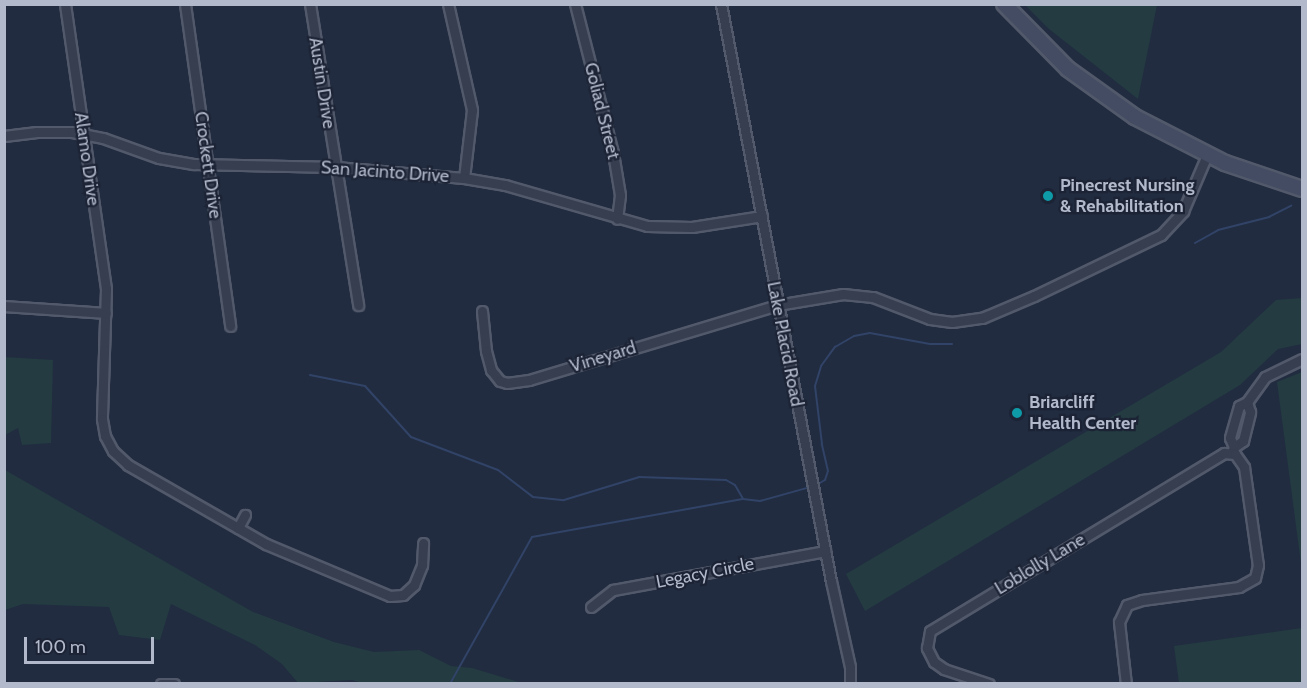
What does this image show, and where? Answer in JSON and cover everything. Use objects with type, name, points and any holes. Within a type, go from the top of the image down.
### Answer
[{"type":"main road","points":[[1004,4],[1057,59],[1099,93],[1155,129],[1207,155],[1302,189]]},
{"type":"street","name":"Alamo Drive","points":[[65,4],[106,289],[102,419],[109,446],[128,465],[238,528],[286,553],[397,597],[406,594],[414,585],[422,565],[423,543]]},
{"type":"street","name":"Crockett Drive","points":[[185,4],[230,326]]},
{"type":"street","name":"Austin Drive","points":[[310,4],[358,304]]},
{"type":"street","points":[[448,4],[472,110],[464,178]]},
{"type":"street","name":"Goliad Street","points":[[575,4],[613,153],[620,195],[617,219]]},
{"type":"street","name":"Lake Placid Road","points":[[721,4],[777,305],[850,667],[850,684]]},
{"type":"street","name":"San Jacinto Drive","points":[[4,136],[49,132],[84,134],[111,140],[166,159],[208,165],[336,167],[464,178],[526,190],[636,225],[672,227],[762,216]]},
{"type":"street","points":[[777,305],[851,293],[873,297],[913,314],[940,321],[963,321],[992,315],[1161,235],[1183,212],[1207,155]]},
{"type":"street","name":"Vineyard","points":[[482,311],[486,351],[491,370],[500,381],[507,383],[529,380],[777,305]]},
{"type":"street","points":[[4,306],[106,313]]},
{"type":"street","points":[[1126,684],[1119,622],[1127,606],[1142,600],[1239,587],[1255,578],[1258,565],[1244,467],[1233,450],[1243,441],[1250,412],[1247,402],[1265,377],[1302,359]]},
{"type":"street","name":"Loblolly Lane","points":[[989,684],[944,669],[934,662],[927,648],[930,631],[1224,453],[1233,450]]},
{"type":"street","points":[[238,528],[245,515]]},
{"type":"street","name":"Legacy Circle","points":[[591,607],[613,590],[825,550]]},
{"type":"street","points":[[161,684],[174,684]]},
{"type":"green space","points":[[1025,5],[1157,5],[1138,99],[1049,29]]},
{"type":"green space","points":[[1302,298],[1302,344],[1278,349],[1240,385],[865,611],[846,574],[1221,352],[1276,300]]},
{"type":"green space","points":[[5,357],[53,360],[51,443],[22,445],[18,428],[5,435]]},
{"type":"green space","points":[[1302,372],[1302,571],[1277,382]]},
{"type":"green space","points":[[5,470],[253,612],[334,642],[374,652],[419,650],[451,666],[472,668],[522,683],[365,684],[352,680],[298,683],[282,664],[255,645],[171,604],[160,640],[119,635],[109,607],[23,604],[5,610]]},
{"type":"green space","points":[[1302,628],[1302,683],[1179,683],[1174,646]]},
{"type":"waterway","points":[[1195,243],[1218,230],[1269,217],[1291,206]]},
{"type":"waterway","points":[[818,484],[825,480],[828,471],[822,444],[815,386],[821,366],[835,347],[854,336],[870,333],[930,344],[952,344]]},
{"type":"waterway","points":[[310,375],[365,386],[411,437],[498,470],[533,497],[564,500],[639,477],[726,480],[735,485],[743,499]]},
{"type":"waterway","points":[[451,682],[532,537],[743,499],[760,501],[807,488]]},
{"type":"place","name":"Pinecrest Nursing & Rehabilitation","points":[[1048,196]]},
{"type":"place","name":"Briarcliff Health Center","points":[[1017,413]]}]
